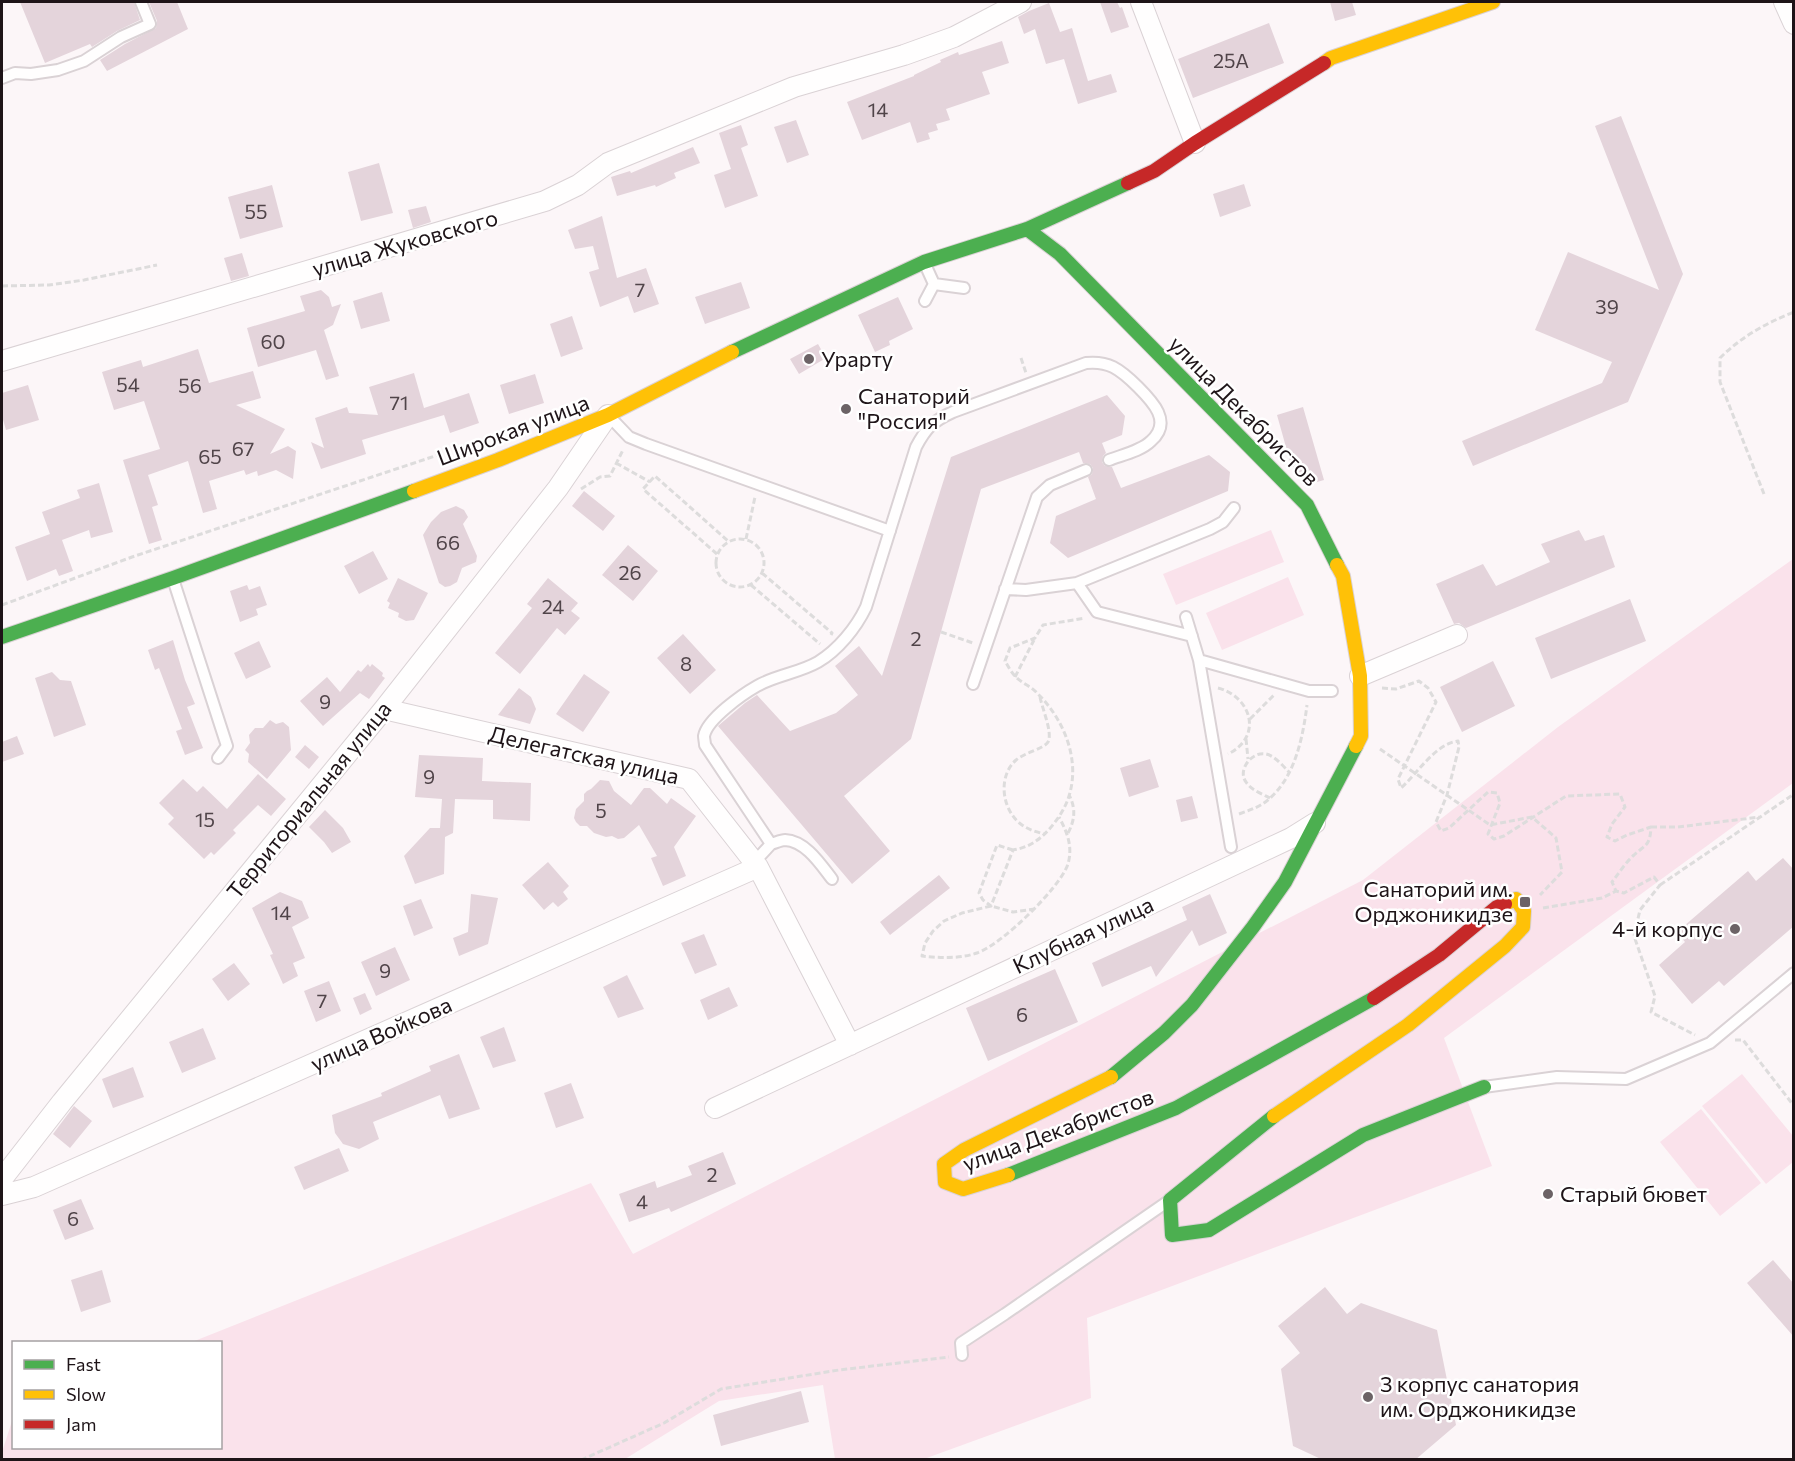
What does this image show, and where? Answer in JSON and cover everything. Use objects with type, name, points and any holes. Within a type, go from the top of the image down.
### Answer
[{"type":"street","name":"улица Жуковского","points":[[2,361],[545,201],[578,185],[608,163],[794,87],[904,55],[944,40],[1021,2]]},
{"type":"street","points":[[1141,2],[1195,143]]},
{"type":"street","points":[[1027,229],[1154,171],[1331,58],[1493,2]]},
{"type":"street","points":[[1784,2],[1794,24]]},
{"type":"street","name":"Широкая улица","points":[[2,638],[487,464],[608,415],[719,358],[924,262],[1027,229]]},
{"type":"street","name":"улица Декабристов","points":[[1027,229],[1060,254],[1307,505],[1343,576],[1360,682],[1361,736],[1285,882],[1192,1005],[1164,1033],[1109,1078],[964,1150],[944,1164],[945,1182],[963,1189],[992,1181],[1176,1108],[1369,1001],[1439,955],[1497,908],[1516,899],[1524,911]]},
{"type":"street","name":"Территориальная улица","points":[[2,1179],[62,1102],[384,709],[558,488],[608,415]]},
{"type":"street","points":[[1360,682],[1457,635]]},
{"type":"street","name":"Делегатская улица","points":[[384,709],[689,779],[758,862],[850,1045]]},
{"type":"street","name":"Клубная улица","points":[[715,1108],[1291,838],[1315,823]]},
{"type":"street","name":"улица Войкова","points":[[2,1195],[34,1187],[758,862]]},
{"type":"street","points":[[1484,1087],[1363,1135],[1209,1230],[1172,1235],[1170,1200],[1280,1111],[1408,1025],[1505,946],[1523,927],[1524,911]]},
{"type":"lane","points":[[2,78],[15,73],[31,74],[58,70],[84,61],[121,37],[150,24],[141,2]]},
{"type":"lane","points":[[924,262],[934,284]]},
{"type":"lane","points":[[934,284],[964,288]]},
{"type":"lane","points":[[925,301],[934,284]]},
{"type":"lane","points":[[771,844],[705,745],[704,734],[722,711],[738,699],[758,685],[817,662],[859,623],[916,447],[924,432],[937,420],[1086,363],[1098,362],[1125,373],[1156,405],[1160,417],[1159,430],[1152,441],[1109,460]]},
{"type":"lane","points":[[608,415],[629,437],[890,531]]},
{"type":"lane","points":[[974,684],[1036,497],[1050,485],[1086,470]]},
{"type":"lane","points":[[1005,589],[1026,590],[1077,583],[1210,529],[1223,522],[1234,508]]},
{"type":"lane","points":[[173,578],[227,746],[218,758]]},
{"type":"lane","points":[[1077,583],[1097,612],[1192,636]]},
{"type":"lane","points":[[1186,617],[1204,688],[1231,846]]},
{"type":"lane","points":[[1198,660],[1309,691],[1332,691]]},
{"type":"lane","points":[[758,862],[771,844],[786,840],[800,845],[813,855],[832,879]]},
{"type":"lane","points":[[1484,1087],[1557,1077],[1626,1079],[1710,1043],[1794,973]]},
{"type":"lane","points":[[962,1355],[961,1343],[1170,1200]]},
{"type":"path","points":[[2,286],[49,285],[157,265]]},
{"type":"path","points":[[1764,494],[1720,382],[1720,358],[1730,347],[1769,322],[1794,312]]},
{"type":"path","points":[[576,492],[600,477],[610,476],[629,437]]},
{"type":"path","points":[[2,605],[132,557],[478,441]]},
{"type":"path","points":[[616,463],[650,482]]},
{"type":"path","points":[[717,554],[643,489],[655,476],[728,541]]},
{"type":"path","points":[[746,539],[758,484]]},
{"type":"path","points":[[746,539],[756,544],[761,550],[764,565],[762,573],[751,585],[735,587],[727,584],[717,572],[715,564],[717,554],[728,541],[746,539]]},
{"type":"path","points":[[751,585],[822,645],[832,633],[762,573]]},
{"type":"path","points":[[1015,677],[1043,625],[1089,618],[1097,612]]},
{"type":"path","points":[[1035,638],[1010,648],[1005,661],[1015,677],[1040,696],[1064,729],[1073,759],[1069,795],[1059,817],[1040,839],[1023,849],[1013,850],[997,845],[979,893],[983,900],[991,906],[1013,912],[1035,909]]},
{"type":"path","points":[[1360,682],[1396,689],[1419,681],[1428,688],[1436,702],[1403,766],[1398,779],[1401,788],[1439,748],[1449,742],[1458,741],[1459,747],[1447,795],[1436,822],[1441,831],[1449,828],[1488,792],[1497,793],[1500,803],[1488,834],[1494,839],[1504,836],[1566,795],[1620,794],[1625,807],[1612,824],[1607,837],[1615,841],[1651,828],[1760,817]]},
{"type":"path","points":[[1250,719],[1284,684]]},
{"type":"path","points":[[1204,688],[1218,688],[1238,697],[1247,708],[1250,719],[1244,742],[1233,752],[1216,759]]},
{"type":"path","points":[[1226,818],[1254,808],[1279,790],[1296,755],[1304,728],[1309,691]]},
{"type":"path","points":[[1040,696],[1050,740],[1045,747],[1025,753],[1015,760],[1004,779],[1007,805],[1013,817],[1022,825],[1045,834]]},
{"type":"path","points":[[1361,736],[1490,825],[1532,817]]},
{"type":"path","points":[[1246,738],[1248,761]]},
{"type":"path","points":[[1270,798],[1246,783],[1243,774],[1245,765],[1259,754],[1266,754],[1289,772]]},
{"type":"path","points":[[1794,794],[1660,885],[1640,910],[1634,936],[1655,996],[1651,1012],[1710,1043],[1743,1040],[1794,1106]]},
{"type":"path","points":[[1068,833],[1075,812],[1069,795]]},
{"type":"path","points":[[991,906],[962,913],[944,921],[925,943],[922,956],[941,958],[978,953],[993,944],[1035,909],[1067,866],[1070,851],[1068,833],[1059,817]]},
{"type":"path","points":[[1524,911],[1562,872],[1556,838],[1532,817]]},
{"type":"path","points":[[1616,891],[1612,882],[1633,855],[1646,847],[1650,839],[1651,828]]},
{"type":"path","points":[[991,906],[1013,850]]},
{"type":"path","points":[[1524,911],[1602,898],[1616,891],[1624,893],[1654,877],[1660,885]]},
{"type":"path","points":[[581,1460],[664,1423],[721,1389],[838,1370],[962,1355]]},
{"type":"shaded area","points":[[1271,530],[1284,562],[1176,605],[1163,574]]},
{"type":"shaded area","points":[[1793,559],[1793,783],[1444,1038],[1492,1166],[1087,1318],[1091,1398],[924,1459],[835,1459],[823,1385],[719,1401],[625,1459],[2,1460],[2,1452],[12,1421],[12,1449],[222,1449],[222,1341],[195,1341],[591,1183],[633,1254],[1363,880],[1558,727]]},
{"type":"shaded area","points":[[1288,577],[1304,615],[1222,650],[1206,613]]},
{"type":"shaded area","points":[[1742,1074],[1793,1136],[1793,1162],[1766,1184],[1702,1106]]},
{"type":"shaded area","points":[[1701,1109],[1761,1183],[1720,1216],[1660,1142]]},
{"type":"building","points":[[20,2],[134,2],[140,20],[92,47],[90,44],[45,63]]},
{"type":"building","points":[[149,2],[177,2],[188,29],[107,71],[100,60],[156,28],[157,21]]},
{"type":"building","points":[[1100,2],[1117,2],[1120,8],[1122,7],[1129,27],[1111,33]]},
{"type":"building","points":[[1330,2],[1352,2],[1356,15],[1335,21]]},
{"type":"building","points":[[1049,3],[1060,32],[1072,28],[1088,81],[1111,74],[1117,92],[1078,104],[1064,59],[1046,64],[1035,29],[1024,34],[1018,17]]},
{"type":"building","points":[[1269,23],[1284,63],[1193,98],[1178,59]]},
{"type":"building","points":[[1002,41],[1009,63],[982,72],[990,94],[946,109],[950,120],[936,124],[938,130],[928,133],[930,139],[917,143],[910,122],[862,140],[847,102],[914,76],[958,52],[959,55]]},
{"type":"building","points":[[1621,116],[1683,274],[1628,402],[1473,466],[1462,441],[1602,383],[1612,362],[1535,330],[1568,252],[1659,290],[1595,126]]},
{"type":"building","points":[[796,120],[809,155],[787,163],[774,127]]},
{"type":"building","points":[[741,125],[748,145],[741,148],[758,196],[725,208],[714,175],[731,169],[719,133]]},
{"type":"building","points":[[693,147],[700,163],[674,173],[676,178],[656,187],[655,185],[617,196],[611,177],[630,171],[631,173]]},
{"type":"building","points":[[379,163],[393,213],[361,221],[348,172]]},
{"type":"building","points":[[1244,184],[1251,206],[1220,217],[1213,194]]},
{"type":"building","points":[[272,185],[283,227],[240,239],[228,197]]},
{"type":"building","points":[[426,206],[431,222],[413,228],[408,210]]},
{"type":"building","points":[[602,216],[617,278],[646,268],[659,304],[634,313],[628,296],[600,307],[589,272],[599,269],[593,246],[575,249],[568,230]]},
{"type":"building","points":[[242,253],[249,276],[231,281],[224,258]]},
{"type":"building","points":[[741,282],[750,308],[705,324],[695,297]]},
{"type":"building","points":[[321,290],[329,297],[332,307],[341,304],[333,325],[324,330],[339,376],[326,380],[316,350],[258,367],[247,328],[305,311],[300,296]]},
{"type":"building","points":[[382,292],[390,321],[361,329],[353,301]]},
{"type":"building","points":[[898,297],[913,329],[889,341],[890,345],[875,352],[858,315]]},
{"type":"building","points":[[572,316],[583,349],[561,357],[550,324]]},
{"type":"building","points":[[818,344],[826,358],[799,374],[790,359]]},
{"type":"building","points":[[198,349],[209,383],[253,371],[261,398],[236,405],[285,429],[270,454],[288,446],[296,451],[293,479],[276,470],[258,476],[257,471],[246,475],[244,470],[209,481],[217,509],[203,513],[188,461],[148,475],[158,505],[152,507],[162,540],[149,544],[123,460],[160,449],[144,401],[114,410],[102,372],[141,360],[143,367]]},
{"type":"building","points":[[414,373],[424,408],[469,393],[479,423],[450,433],[444,415],[362,440],[366,454],[321,469],[311,442],[324,448],[315,418],[347,407],[349,413],[378,415],[369,387]]},
{"type":"building","points":[[535,374],[544,403],[509,414],[500,385]]},
{"type":"building","points":[[28,385],[39,420],[6,430],[2,416],[2,393]]},
{"type":"building","points":[[1107,395],[1125,416],[1122,435],[1102,443],[1106,453],[1102,462],[1105,466],[1112,467],[1121,488],[1209,455],[1230,472],[1228,491],[1068,558],[1050,543],[1056,516],[1096,499],[1088,477],[1092,474],[1093,468],[1090,464],[1083,463],[1079,452],[981,489],[911,739],[844,796],[890,851],[852,884],[718,726],[757,695],[790,731],[836,713],[858,695],[835,666],[859,646],[882,676],[951,457]]},
{"type":"building","points":[[1303,407],[1324,480],[1310,484],[1291,465],[1277,415]]},
{"type":"building","points":[[99,483],[113,532],[91,538],[89,530],[62,540],[73,571],[59,576],[56,569],[27,581],[15,547],[50,534],[42,512],[80,498],[77,490]]},
{"type":"building","points":[[584,491],[615,516],[603,531],[572,506]]},
{"type":"building","points":[[456,506],[464,510],[468,517],[463,524],[477,556],[476,562],[462,568],[457,582],[445,587],[439,583],[423,535],[441,512]]},
{"type":"building","points":[[1579,530],[1585,541],[1604,535],[1615,567],[1466,628],[1459,623],[1454,624],[1436,584],[1483,564],[1496,586],[1550,562],[1541,544]]},
{"type":"building","points":[[628,545],[658,571],[633,601],[602,575]]},
{"type":"building","points":[[373,551],[388,579],[359,594],[344,566]]},
{"type":"building","points":[[398,578],[428,593],[414,620],[406,621],[398,617],[399,613],[388,608],[390,603],[387,601]]},
{"type":"building","points":[[548,578],[578,603],[571,611],[580,618],[565,635],[557,628],[520,674],[495,653],[532,608],[527,604]]},
{"type":"building","points":[[247,585],[249,590],[260,586],[267,605],[256,609],[258,615],[240,622],[230,591]]},
{"type":"building","points":[[1630,599],[1646,641],[1551,679],[1535,638]]},
{"type":"building","points":[[683,634],[716,670],[690,694],[657,658]]},
{"type":"building","points":[[173,640],[195,704],[187,707],[203,748],[185,755],[176,731],[182,729],[159,668],[155,670],[148,650]]},
{"type":"building","points":[[259,641],[271,667],[246,679],[234,653]]},
{"type":"building","points":[[1493,661],[1515,706],[1462,732],[1440,687]]},
{"type":"building","points":[[368,664],[370,667],[372,664],[383,673],[382,676],[385,678],[369,699],[360,693],[323,726],[300,701],[327,677],[340,692],[358,670],[361,672]]},
{"type":"building","points":[[52,672],[60,680],[71,681],[86,725],[54,737],[35,678]]},
{"type":"building","points":[[584,674],[610,692],[583,732],[556,714]]},
{"type":"building","points":[[519,688],[531,697],[536,709],[530,724],[498,715]]},
{"type":"building","points":[[270,720],[276,724],[283,722],[289,727],[291,750],[267,779],[248,762],[249,754],[245,750],[250,743],[249,735],[255,728],[263,728]]},
{"type":"building","points":[[17,736],[24,754],[2,762],[2,742]]},
{"type":"building","points":[[305,745],[319,757],[309,769],[295,757]]},
{"type":"building","points":[[419,755],[483,758],[482,781],[531,783],[530,821],[493,819],[493,800],[455,799],[453,833],[445,837],[444,874],[415,884],[404,856],[430,828],[440,828],[442,799],[415,797]]},
{"type":"building","points":[[1150,759],[1159,787],[1129,797],[1120,768]]},
{"type":"building","points":[[258,774],[286,799],[271,816],[258,805],[233,830],[236,833],[214,855],[211,852],[204,859],[168,824],[174,818],[159,803],[183,779],[197,792],[203,786],[227,809]]},
{"type":"building","points":[[600,780],[609,781],[614,791],[631,805],[644,788],[650,788],[667,804],[671,798],[696,816],[674,847],[686,876],[663,886],[651,858],[657,856],[639,825],[624,838],[618,839],[594,833],[587,826],[580,826],[576,822],[574,818],[576,809],[584,801],[584,794]]},
{"type":"building","points":[[1192,796],[1198,818],[1181,822],[1176,800]]},
{"type":"building","points":[[325,810],[343,828],[351,842],[332,853],[309,827]]},
{"type":"building","name":"4-й корпус","points":[[1783,858],[1794,870],[1794,926],[1724,986],[1719,981],[1692,1004],[1659,965],[1685,942],[1677,932],[1748,871],[1756,881]]},
{"type":"building","points":[[548,862],[569,886],[563,892],[568,899],[558,907],[553,902],[544,910],[522,885]]},
{"type":"building","points":[[939,875],[950,888],[890,935],[880,922]]},
{"type":"building","points":[[280,892],[302,901],[309,918],[292,927],[305,958],[293,963],[298,976],[283,984],[270,955],[273,954],[252,908]]},
{"type":"building","points":[[471,894],[498,898],[488,944],[459,956],[453,938],[468,932]]},
{"type":"building","points":[[1210,894],[1227,933],[1199,946],[1192,930],[1156,977],[1151,966],[1102,987],[1092,963],[1187,920],[1182,907]]},
{"type":"building","points":[[421,899],[433,928],[414,936],[403,906]]},
{"type":"building","points":[[704,934],[717,965],[695,974],[681,943]]},
{"type":"building","points":[[395,947],[410,980],[376,996],[361,962]]},
{"type":"building","points":[[234,963],[250,984],[228,1001],[212,979]]},
{"type":"building","points":[[1055,969],[1078,1022],[988,1061],[966,1008]]},
{"type":"building","points":[[627,975],[644,1009],[618,1018],[603,987]]},
{"type":"building","points":[[329,981],[341,1011],[316,1022],[304,991]]},
{"type":"building","points":[[729,987],[738,1006],[708,1020],[700,1000]]},
{"type":"building","points":[[365,993],[372,1009],[360,1015],[353,998]]},
{"type":"building","points":[[504,1027],[516,1061],[493,1068],[480,1037]]},
{"type":"building","points":[[203,1028],[216,1059],[182,1073],[169,1042]]},
{"type":"building","points":[[459,1054],[480,1109],[449,1119],[440,1095],[373,1122],[379,1139],[359,1149],[343,1144],[335,1133],[332,1115],[382,1096],[381,1093],[431,1071],[429,1066]]},
{"type":"building","points":[[133,1067],[144,1097],[113,1108],[102,1079]]},
{"type":"building","points":[[571,1083],[584,1118],[556,1128],[544,1093]]},
{"type":"building","points":[[74,1106],[92,1121],[70,1148],[53,1134]]},
{"type":"building","points":[[339,1148],[349,1171],[304,1190],[294,1167]]},
{"type":"building","points":[[723,1152],[736,1184],[671,1212],[669,1208],[629,1222],[619,1194],[655,1181],[657,1188],[692,1175],[688,1166]]},
{"type":"building","points":[[81,1199],[94,1229],[65,1240],[53,1210]]},
{"type":"building","points":[[1773,1260],[1794,1284],[1794,1337],[1747,1283]]},
{"type":"building","points":[[102,1270],[111,1302],[81,1312],[71,1280]]},
{"type":"building","name":"3 корпус санатория им. Орджоникидзе","points":[[1325,1287],[1347,1314],[1361,1303],[1437,1330],[1456,1425],[1415,1460],[1323,1460],[1293,1446],[1281,1369],[1300,1353],[1278,1326]]},
{"type":"building","points":[[801,1391],[809,1422],[721,1446],[713,1415]]},
{"type":"traffic: fast","points":[[732,352],[924,262],[1027,229],[1128,183]]},
{"type":"traffic: fast","points":[[1027,229],[1060,254],[1307,505],[1337,565]]},
{"type":"traffic: fast","points":[[2,637],[414,491]]},
{"type":"traffic: fast","points":[[1111,1077],[1164,1033],[1192,1005],[1253,927],[1285,882],[1356,746]]},
{"type":"traffic: fast","points":[[1008,1175],[1176,1108],[1374,998]]},
{"type":"traffic: fast","points":[[1274,1116],[1170,1200],[1172,1235],[1209,1230],[1363,1135],[1484,1087]]},
{"type":"traffic: slow","points":[[1324,63],[1331,58],[1493,2]]},
{"type":"traffic: slow","points":[[414,491],[608,415],[732,352]]},
{"type":"traffic: slow","points":[[1337,565],[1343,576],[1360,676],[1361,736],[1356,746]]},
{"type":"traffic: slow","points":[[1274,1116],[1408,1025],[1505,946],[1523,927],[1524,911],[1516,899],[1505,904]]},
{"type":"traffic: slow","points":[[1008,1175],[963,1189],[945,1182],[944,1164],[964,1150],[1111,1077]]},
{"type":"traffic: jam","points":[[1128,183],[1154,171],[1324,63]]},
{"type":"traffic: jam","points":[[1374,998],[1439,955],[1497,907],[1505,904]]},
{"type":"place","name":"Урарту","points":[[809,359]]},
{"type":"place","name":"Санаторий \"Россия\"","points":[[846,409]]},
{"type":"place","name":"Санаторий им. Орджоникидзе","points":[[1525,902]]},
{"type":"place","name":"4-й корпус","points":[[1735,929]]},
{"type":"place","name":"Старый бювет","points":[[1548,1194]]},
{"type":"place","name":"3 корпус санатория им. Орджоникидзе","points":[[1368,1397]]}]
